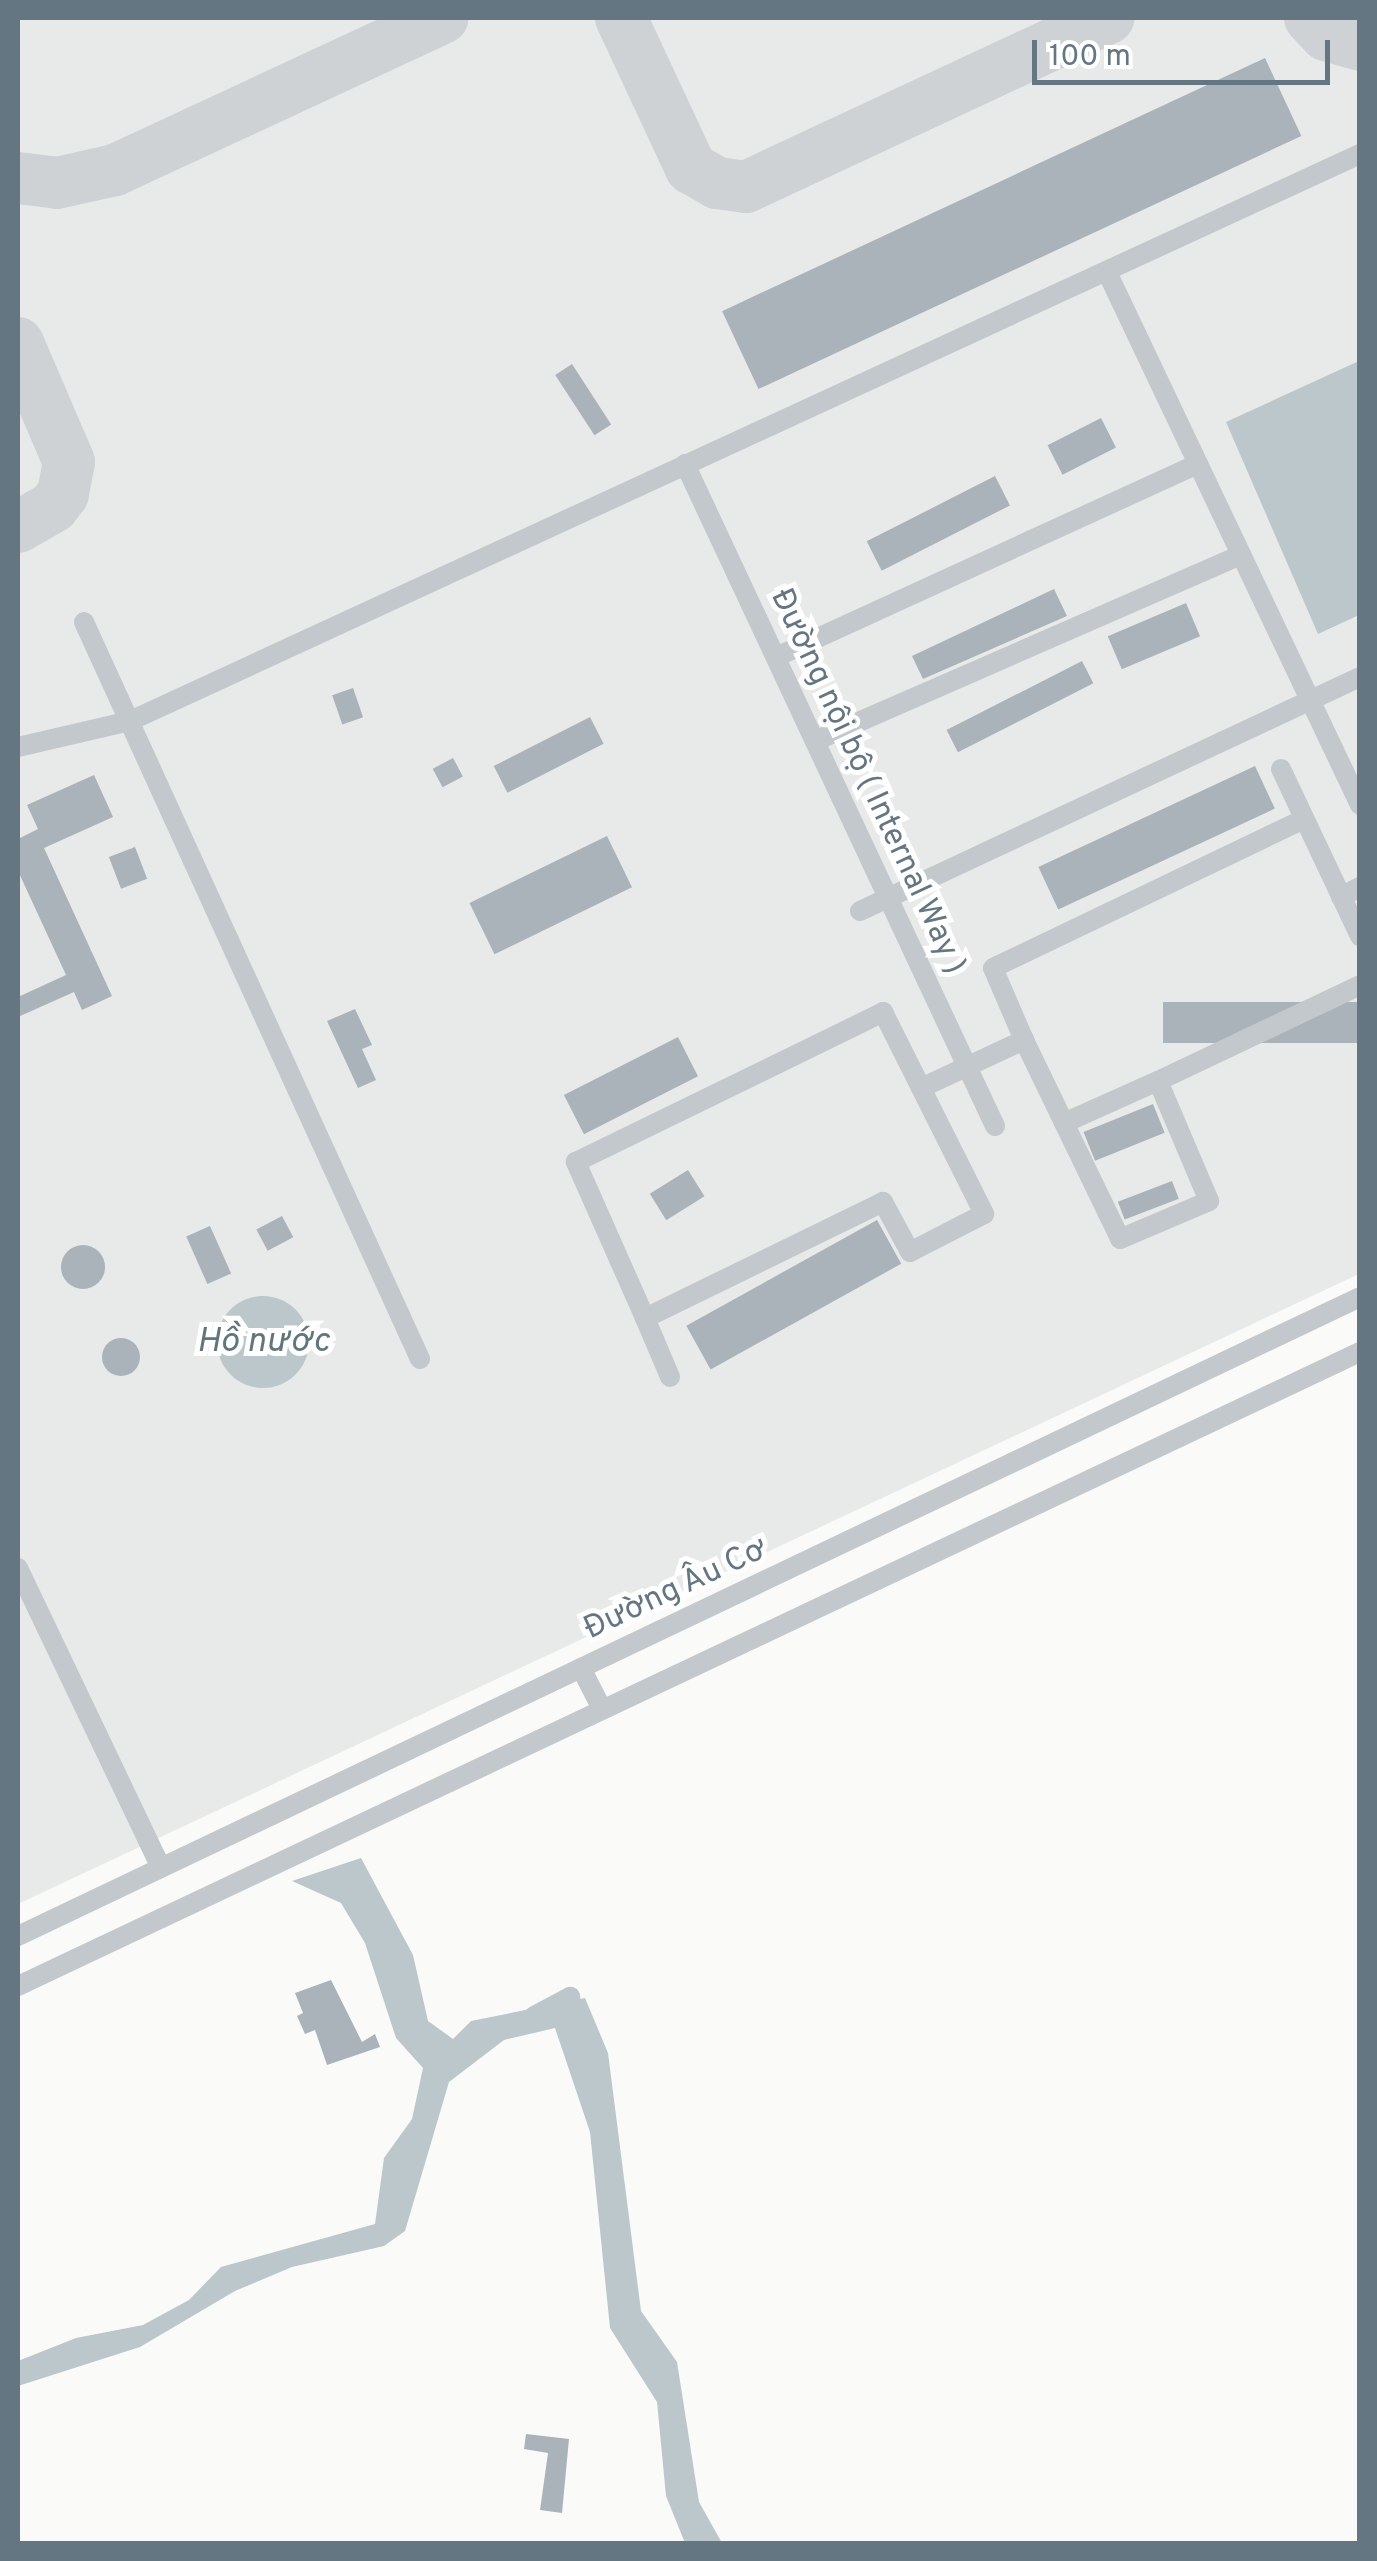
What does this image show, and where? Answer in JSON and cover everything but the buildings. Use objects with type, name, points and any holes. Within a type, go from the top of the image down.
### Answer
[{"type":"street","points":[[18,747],[130,721],[1360,154]]},
{"type":"street","points":[[1107,272],[1360,804]]},
{"type":"street","name":"Đường nội bộ ( Internal Way )","points":[[686,464],[994,1126]]},
{"type":"street","points":[[776,657],[1198,464]]},
{"type":"street","points":[[815,741],[1241,555]]},
{"type":"street","points":[[84,622],[420,1359]]},
{"type":"street","points":[[860,911],[1360,677]]},
{"type":"street","points":[[1281,769],[1304,819],[1350,892],[1360,936]]},
{"type":"street","points":[[1158,1081],[1209,1201],[1120,1239],[993,968],[1304,819]]},
{"type":"street","points":[[1064,1123],[1360,985]]},
{"type":"street","points":[[645,1318],[883,1202],[910,1252],[984,1214],[883,1012],[576,1162],[670,1377]]},
{"type":"street","points":[[921,1088],[1024,1040]]},
{"type":"street","name":"Đường Âu Cơ","points":[[18,1936],[1360,1297]]},
{"type":"street","points":[[18,1986],[1360,1352]]},
{"type":"street","points":[[18,1568],[161,1868]]},
{"type":"street","points":[[581,1668],[602,1710]]},
{"type":"shaded area","points":[[18,18],[1360,18],[1359,1274],[18,1904]]},
{"type":"water","points":[[1359,361],[1359,615],[1318,634],[1226,422]]},
{"type":"water","name":"Hồ nước","points":[[263,1296],[280,1300],[295,1310],[305,1325],[309,1342],[305,1359],[295,1374],[280,1384],[263,1388],[246,1384],[231,1374],[221,1359],[217,1342],[221,1325],[231,1310],[246,1300]]},
{"type":"water","points":[[361,1858],[413,1955],[428,2021],[453,2039],[471,2021],[585,1998],[608,2053],[641,2311],[677,2362],[699,2502],[722,2543],[685,2543],[666,2496],[657,2402],[610,2328],[590,2132],[555,2028],[504,2040],[449,2082],[405,2231],[384,2246],[292,2267],[235,2291],[140,2347],[18,2386],[18,2361],[76,2338],[143,2325],[189,2300],[221,2267],[375,2224],[384,2158],[412,2119],[423,2068],[396,2038],[365,1943],[341,1903],[292,1881]]},
{"type":"waterway","points":[[534,2016],[570,1997],[575,2027]]},
{"type":"taxiway","points":[[18,178],[57,183],[115,170],[442,18]]},
{"type":"taxiway","points":[[621,18],[691,168],[717,183],[746,187],[1108,18]]},
{"type":"taxiway","points":[[1310,18],[1326,35],[1360,45]]},
{"type":"taxiway","points":[[18,343],[69,462],[63,494],[53,507],[18,527]]}]
